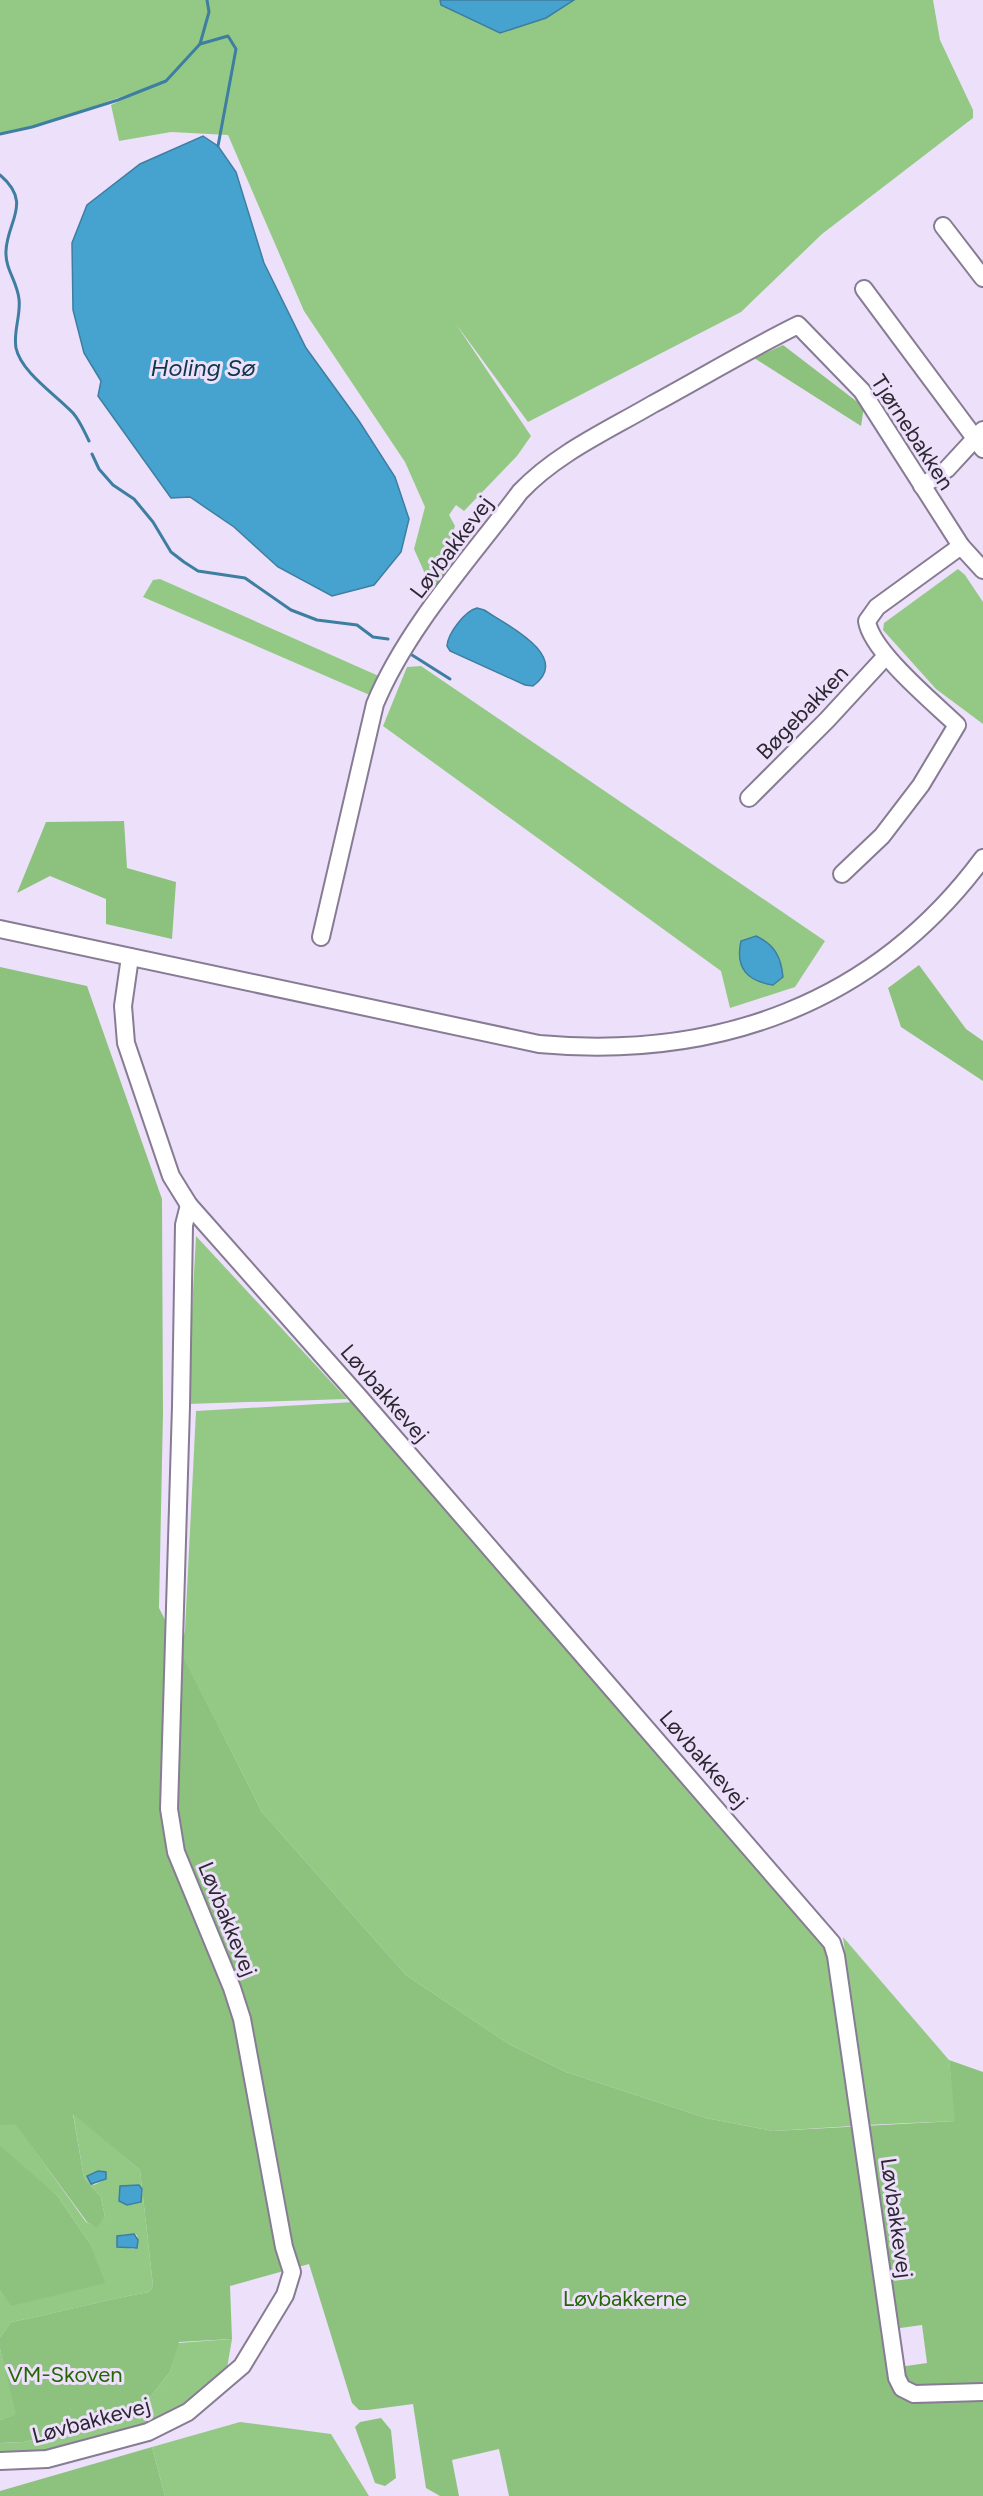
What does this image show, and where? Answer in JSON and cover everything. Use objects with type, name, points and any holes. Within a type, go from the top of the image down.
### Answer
[{"type":"street","points":[[944,226],[983,278]]},
{"type":"street","points":[[864,289],[980,439],[947,470],[922,486]]},
{"type":"street","name":"Tjørnebakken","points":[[798,325],[862,391],[961,546],[983,570]]},
{"type":"street","name":"Løvbakkevej","points":[[321,937],[375,704],[387,676],[430,612],[520,492],[540,471],[568,452],[798,325]]},
{"type":"street","points":[[842,874],[889,827],[921,785],[957,725],[886,656],[868,628],[867,621],[877,607],[961,546]]},
{"type":"street","name":"Bøgebakken","points":[[749,798],[827,720],[886,656]]},
{"type":"street","points":[[0,929],[539,1044],[588,1048],[646,1046],[735,1030],[782,1014],[858,976],[893,951],[933,917],[964,885],[983,858]]},
{"type":"street","name":"Løvbakkevej","points":[[130,957],[123,1006],[126,1043],[171,1176],[189,1205],[391,1434],[832,1943],[838,1967],[897,2378],[902,2388],[914,2394],[983,2392]]},
{"type":"street","name":"Løvbakkevej","points":[[0,2461],[47,2459],[148,2432],[188,2412],[242,2366],[285,2295],[292,2272],[284,2247],[242,2019],[232,1988],[176,1852],[169,1809],[182,1406],[184,1225],[189,1205]]},
{"type":"green space","points":[[0,0],[933,0],[940,40],[973,110],[973,118],[822,234],[741,312],[528,422],[456,324],[531,436],[517,456],[464,511],[456,505],[449,515],[455,526],[444,560],[449,576],[434,594],[414,549],[425,507],[405,462],[304,311],[228,135],[171,132],[119,141],[111,105],[155,85],[29,129],[0,134]]},
{"type":"green space","points":[[783,345],[864,407],[861,426],[754,358]]},
{"type":"green space","points":[[958,569],[965,575],[983,602],[983,724],[936,689],[883,630],[884,623]]},
{"type":"green space","points":[[160,579],[381,677],[372,696],[143,597],[153,580]]},
{"type":"green space","points":[[421,666],[825,941],[795,987],[730,1008],[721,971],[383,726],[407,667]]},
{"type":"green space","points":[[124,821],[127,868],[176,882],[172,939],[106,924],[106,899],[50,876],[17,893],[46,822]]},
{"type":"green space","points":[[919,965],[966,1029],[983,1041],[983,1081],[901,1027],[888,988]]},
{"type":"green space","name":"Løvbakkerne","points":[[0,967],[87,986],[162,1199],[163,1413],[159,1608],[262,1812],[406,1975],[509,2044],[566,2072],[706,2118],[773,2131],[955,2121],[949,2060],[983,2072],[983,2496],[509,2496],[499,2449],[452,2460],[459,2496],[440,2496],[426,2488],[413,2404],[359,2410],[352,2403],[309,2264],[230,2286],[232,2339],[179,2342],[170,2372],[134,2418],[23,2442],[0,2443],[0,2420],[16,2414],[0,2349],[0,2337],[11,2322],[149,2292],[153,2286],[140,2170],[73,2114],[84,2178],[101,2197],[105,2217],[97,2228],[87,2222],[15,2124],[0,2126]],"holes":[[[922,2325],[927,2363],[899,2367],[893,2329]]]},
{"type":"green space","points":[[196,1236],[347,1399],[187,1404]]},
{"type":"green space","points":[[354,1402],[822,1942],[832,1958],[853,2126],[773,2131],[706,2118],[566,2072],[509,2044],[406,1975],[262,1812],[181,1652],[185,1630],[196,1411]]},
{"type":"green space","points":[[843,1937],[949,2060],[956,2121],[866,2125]]},
{"type":"green space","points":[[73,2113],[140,2170],[153,2286],[149,2292],[11,2322],[0,2337],[0,2291],[11,2305],[89,2242],[57,2195],[0,2148],[0,2126],[15,2123],[86,2222],[97,2227],[105,2217],[101,2197],[84,2178]],"holes":[[[98,2171],[106,2179],[94,2185],[87,2176]],[[120,2235],[137,2235],[138,2245],[134,2249],[128,2248]]]},
{"type":"green space","points":[[0,2146],[57,2195],[89,2242],[105,2282],[11,2306],[0,2291]]},
{"type":"green space","points":[[232,2339],[227,2368],[186,2408],[136,2427],[46,2451],[0,2453],[0,2443],[23,2442],[134,2418],[170,2372],[178,2343]]},
{"type":"green space","points":[[0,2349],[17,2414],[0,2420]]},
{"type":"green space","points":[[381,2418],[391,2430],[396,2478],[385,2486],[375,2483],[355,2427],[360,2422]]},
{"type":"green space","points":[[240,2422],[331,2434],[369,2496],[165,2496],[152,2447]]},
{"type":"green space","points":[[152,2447],[165,2496],[0,2496],[0,2491]]},
{"type":"water","points":[[440,0],[574,0],[546,18],[500,33],[441,5]]},
{"type":"water","name":"Holing Sø","points":[[203,136],[218,146],[236,172],[264,263],[306,348],[359,421],[395,477],[409,519],[401,552],[374,585],[332,596],[278,567],[234,527],[190,497],[171,498],[98,396],[101,381],[84,353],[73,310],[72,243],[87,205],[140,164]]},
{"type":"water","points":[[477,608],[520,633],[541,653],[545,664],[543,675],[533,686],[525,685],[450,651],[447,646],[454,629],[467,613]]},
{"type":"water","points":[[756,936],[768,943],[776,952],[781,963],[783,977],[773,985],[756,980],[745,972],[742,966],[741,941]]},
{"type":"water","points":[[98,2171],[106,2172],[106,2179],[91,2184],[87,2176]]},
{"type":"water","points":[[139,2185],[142,2189],[141,2202],[127,2205],[119,2201],[120,2186]]},
{"type":"water","points":[[134,2234],[138,2240],[137,2248],[117,2247],[117,2236]]},
{"type":"waterway","points":[[0,134],[32,127],[118,100],[166,81],[200,44],[209,12],[207,0]]},
{"type":"waterway","points":[[200,44],[228,36],[236,49],[218,146]]},
{"type":"waterway","points":[[0,175],[10,185],[17,203],[7,240],[6,257],[19,299],[15,336],[19,357],[40,383],[75,416],[89,441]]},
{"type":"waterway","points":[[92,454],[99,469],[113,485],[134,499],[153,522],[171,552],[198,571],[245,578],[291,610],[317,620],[357,625],[373,637],[388,639]]},
{"type":"waterway","points":[[412,655],[450,679]]},
{"type":"park label","name":"VM-Skoven","points":[[65,2374]]}]
